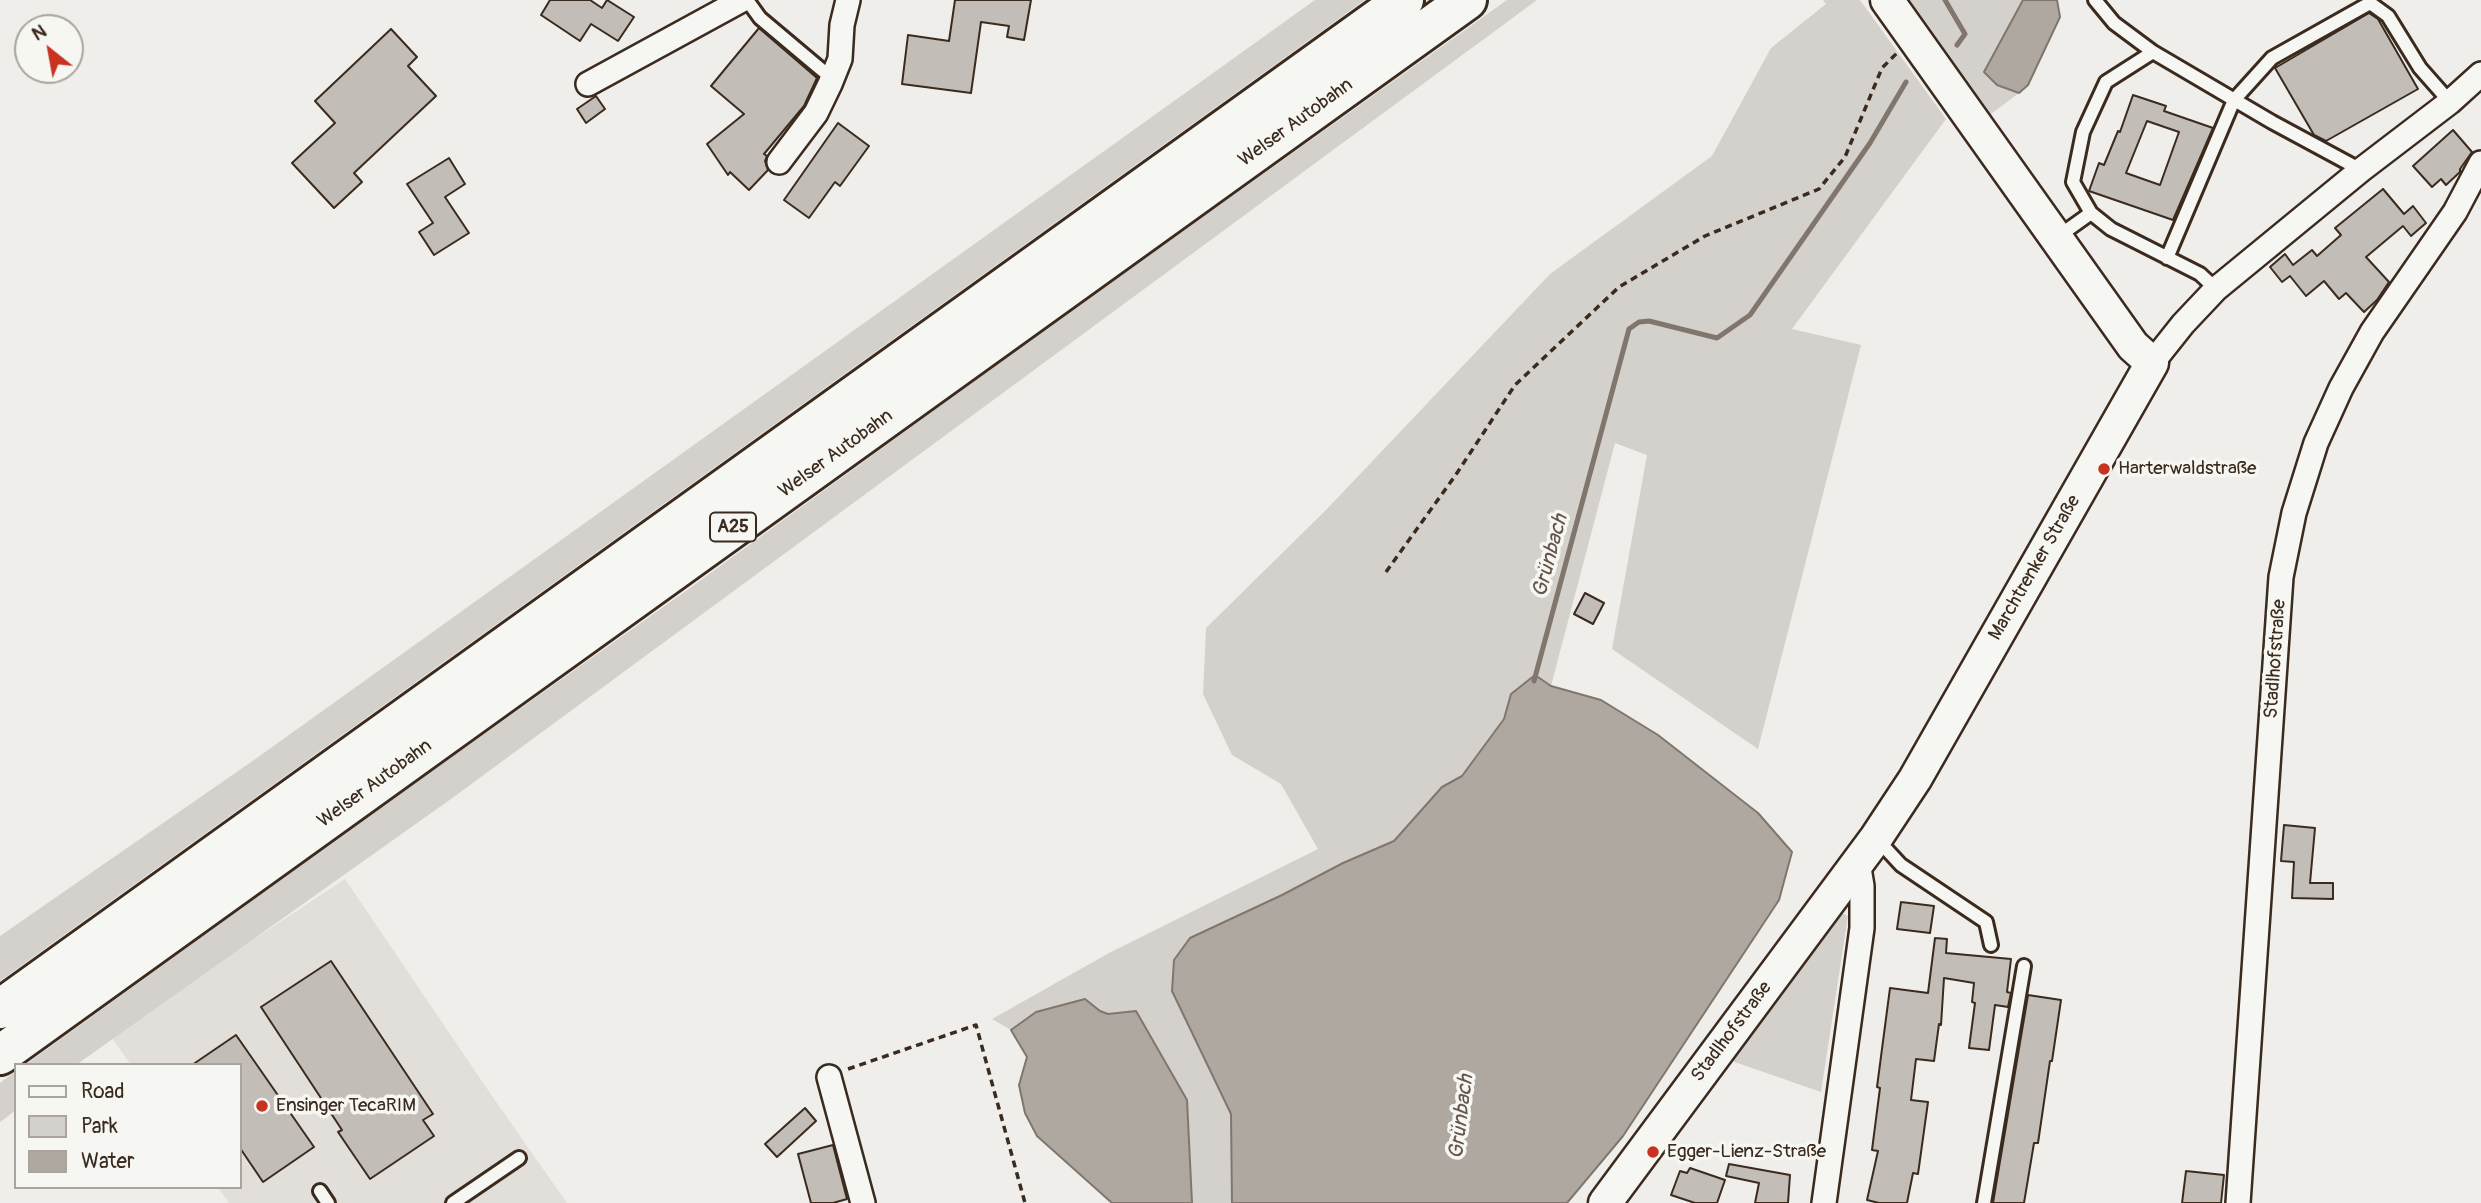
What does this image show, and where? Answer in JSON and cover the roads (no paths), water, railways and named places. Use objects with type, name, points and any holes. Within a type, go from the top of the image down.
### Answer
[{"type":"highway","name":"Welser Autobahn","points":[[0,1009],[1404,0]]},
{"type":"highway","name":"Welser Autobahn","points":[[0,1055],[1467,0]]},
{"type":"street","points":[[588,84],[745,0]]},
{"type":"street","points":[[779,162],[816,113],[834,75],[840,59],[842,25],[848,0]]},
{"type":"street","points":[[1887,0],[2133,346],[2152,363],[2216,289],[2361,170],[2451,102],[2481,74]]},
{"type":"street","name":"Stadlhofstraße","points":[[2238,1203],[2281,577],[2294,513],[2316,443],[2341,388],[2372,332],[2455,212],[2481,163]]},
{"type":"street","name":"Marchtrenker Straße","points":[[1867,850],[1915,779],[2152,363]]},
{"type":"street","points":[[1824,1203],[1862,928],[1862,886],[1867,850]]},
{"type":"street","name":"Stadlhofstraße","points":[[1608,1202],[1867,850]]},
{"type":"street","points":[[829,1077],[863,1203]]},
{"type":"lane","points":[[745,0],[760,18],[823,71],[834,75]]},
{"type":"lane","points":[[2095,0],[2114,23],[2153,52],[2361,170]]},
{"type":"lane","points":[[2167,258],[2234,100],[2272,58],[2370,3],[2388,16],[2420,68],[2451,102]]},
{"type":"lane","points":[[2153,52],[2106,82],[2083,132],[2073,182],[2091,213],[2111,229],[2200,274],[2216,289]]},
{"type":"lane","points":[[2056,238],[2091,213]]},
{"type":"lane","points":[[1867,850],[1901,865],[1986,922],[1991,945]]},
{"type":"lane","points":[[1984,1203],[2024,966]]},
{"type":"lane","points":[[453,1203],[519,1158]]},
{"type":"lane","points":[[320,1191],[328,1203]]},
{"type":"water","points":[[2023,0],[2057,0],[2060,17],[2028,85],[2019,93],[1997,85],[1984,72]]},
{"type":"water","points":[[1535,675],[1551,686],[1601,700],[1658,735],[1758,813],[1792,852],[1779,900],[1623,1136],[1567,1203],[1232,1203],[1231,1114],[1172,991],[1174,960],[1190,938],[1394,841],[1442,787],[1462,776],[1504,719],[1511,694]]},
{"type":"water","points":[[1085,999],[1108,1014],[1136,1011],[1187,1100],[1192,1203],[1112,1203],[1037,1136],[1025,1113],[1019,1085],[1027,1057],[1011,1030],[1036,1012]]},
{"type":"waterway","name":"Grünbach","points":[[1945,0],[1965,34],[1957,45]]},
{"type":"waterway","name":"Grünbach","points":[[1534,681],[1629,329],[1639,322],[1649,321],[1717,338],[1750,315],[1870,143],[1906,82]]},
{"type":"place","name":"Harterwaldstraße","points":[[2104,469]]},
{"type":"place","name":"Ensinger TecaRIM","points":[[262,1106]]},
{"type":"place","name":"Egger-Lienz-Straße","points":[[1653,1152]]}]
